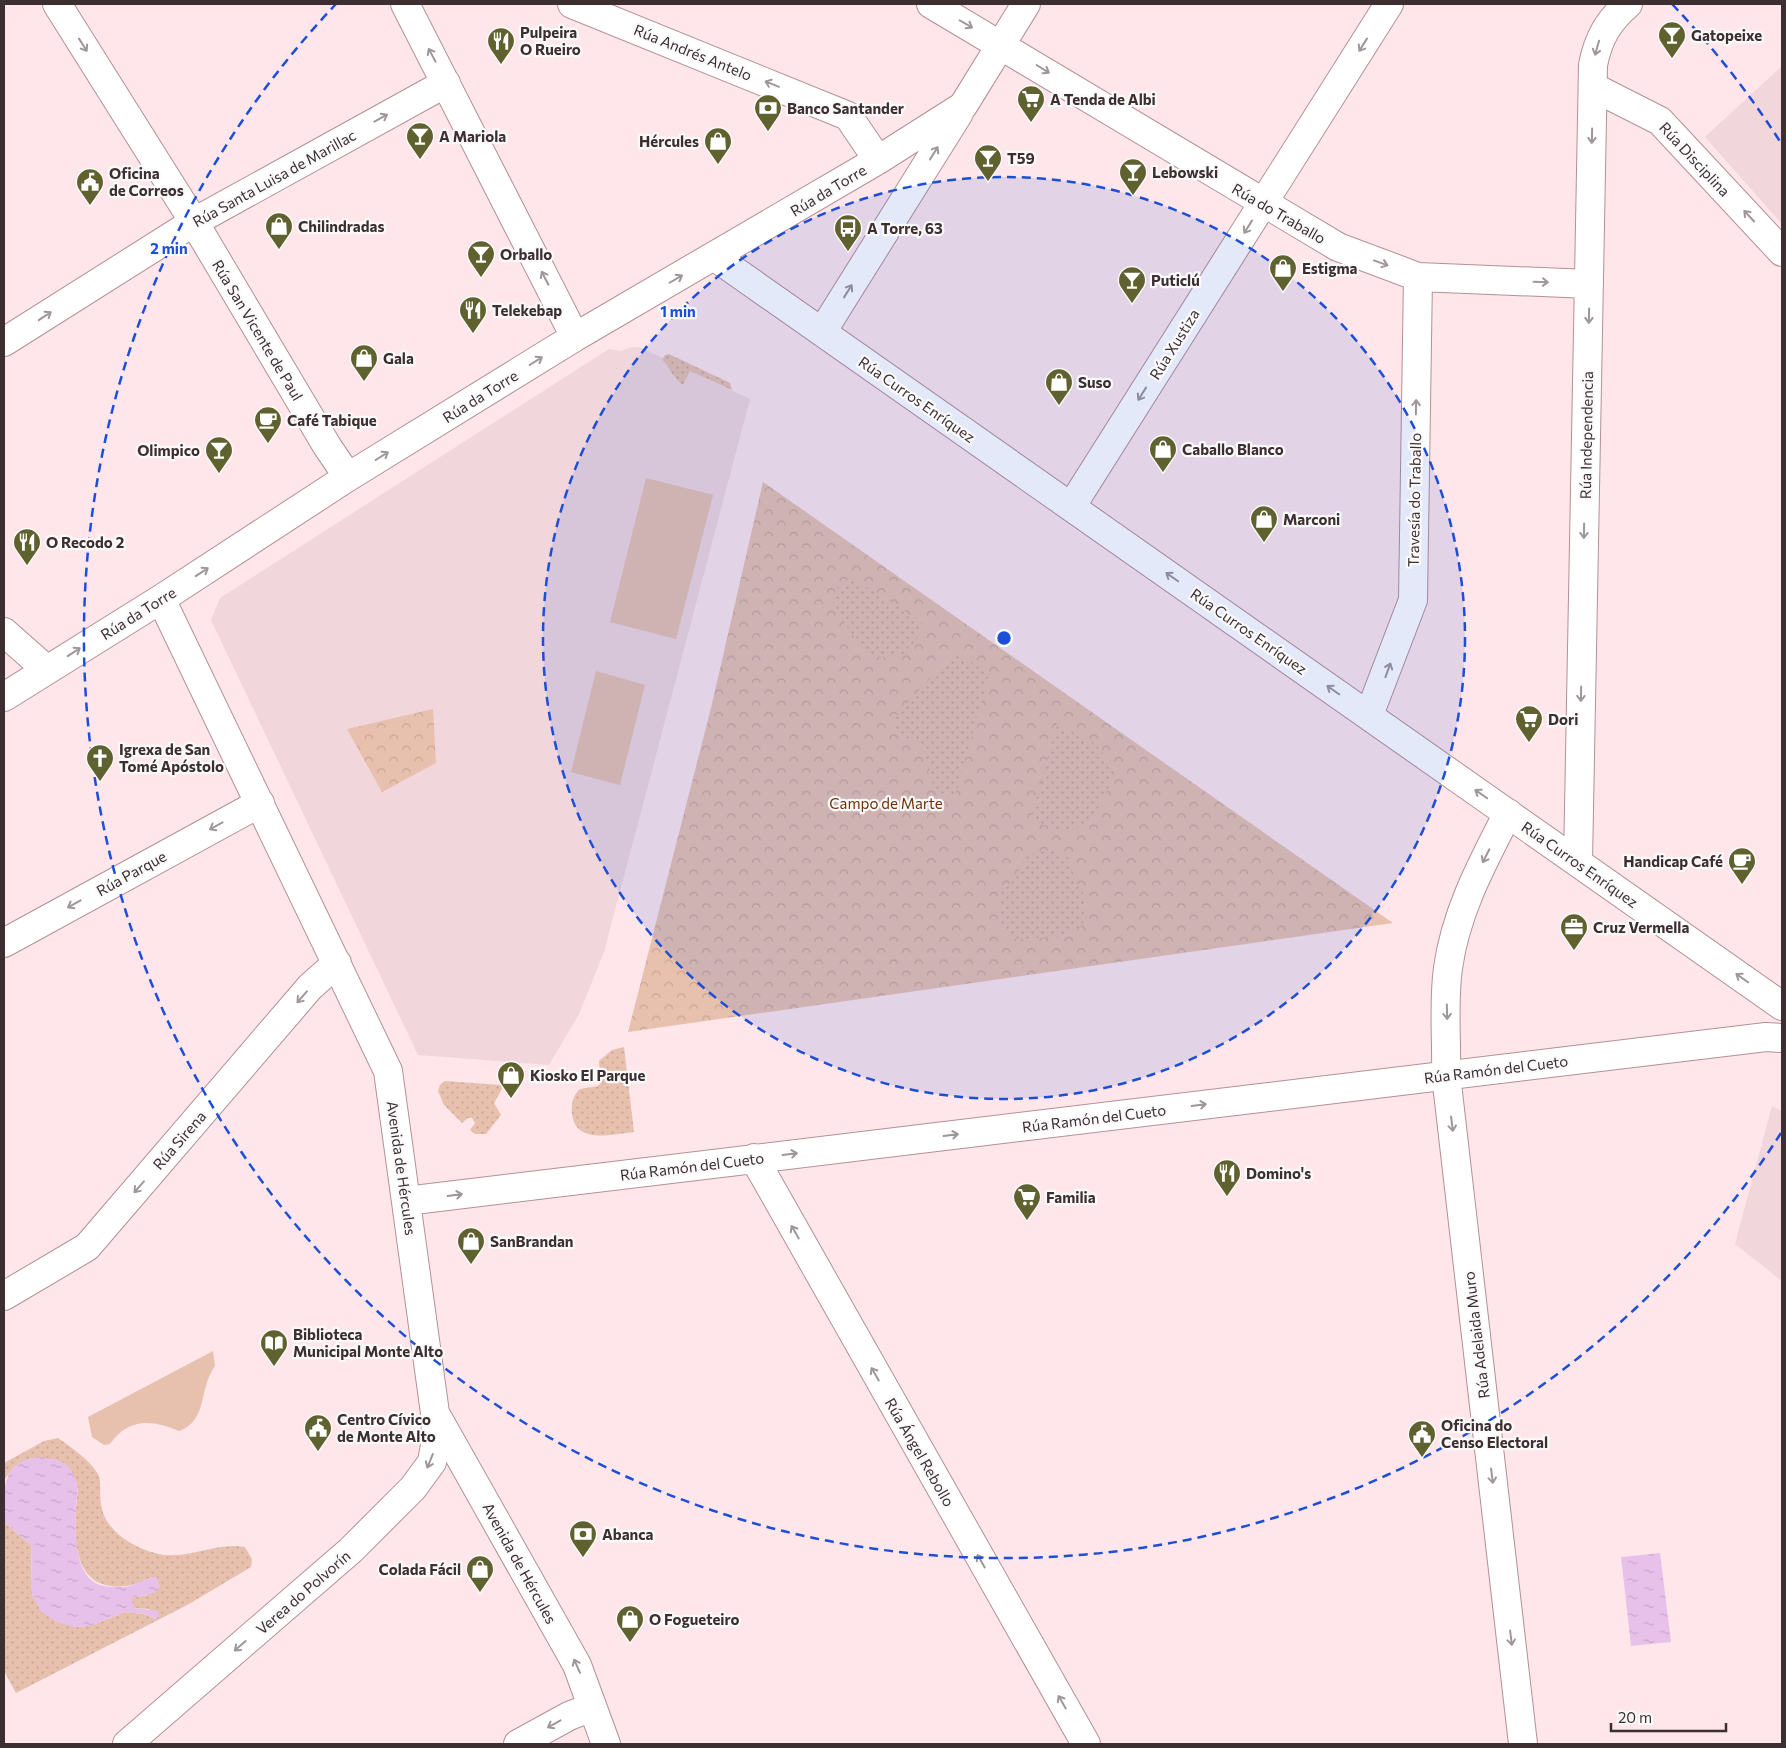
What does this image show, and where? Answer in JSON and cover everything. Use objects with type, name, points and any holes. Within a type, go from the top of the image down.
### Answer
[{"type":"street","name":"Rúa San Vicente de Paul","points":[[57,4],[194,222],[327,446],[348,477]]},
{"type":"street","points":[[405,4],[575,337]]},
{"type":"street","name":"Rúa Andrés Antelo","points":[[572,4],[613,12],[848,116],[878,160]]},
{"type":"street","name":"Rúa do Traballo","points":[[931,4],[1002,44],[1338,247],[1418,277],[1589,284]]},
{"type":"street","name":"Rúa da Torre","points":[[822,332],[1026,4]]},
{"type":"street","name":"Rúa Xustiza","points":[[1071,506],[1389,4]]},
{"type":"street","name":"Rúa Independencia","points":[[1578,862],[1593,87],[1596,47],[1616,7]]},
{"type":"street","name":"Rúa Santa Luisa de Marillac","points":[[4,342],[194,222],[446,82]]},
{"type":"street","name":"Rúa Disciplina","points":[[1593,87],[1660,121],[1782,252]]},
{"type":"street","name":"Rúa da Torre","points":[[4,697],[161,599],[348,477],[575,337],[878,160],[963,106]]},
{"type":"street","name":"Rúa Curros Enríquez","points":[[715,256],[1782,1006]]},
{"type":"street","name":"Travesía do Traballo","points":[[1369,715],[1413,600],[1418,277]]},
{"type":"street","name":"Avenida de Hércules","points":[[161,599],[388,1071],[435,1413],[577,1665],[606,1744]]},
{"type":"street","points":[[4,632],[47,670]]},
{"type":"street","name":"Rúa Parque","points":[[4,943],[260,803]]},
{"type":"street","name":"Rúa Adelaida Muro","points":[[1508,813],[1469,890],[1456,924],[1448,970],[1446,1075],[1523,1744]]},
{"type":"street","name":"Rúa Sirena","points":[[4,1296],[87,1247],[310,987],[336,963]]},
{"type":"street","name":"Rúa Ramón del Cueto","points":[[406,1201],[1766,1036],[1782,1038]]},
{"type":"street","name":"Rúa Ángel Rebollo","points":[[754,1158],[1086,1744]]},
{"type":"street","name":"Verea do Polvorín","points":[[127,1744],[351,1550],[413,1488],[432,1462],[436,1439],[435,1413]]},
{"type":"street","points":[[518,1744],[569,1716],[592,1707]]},
{"type":"shaded area","points":[[1782,66],[1782,224],[1705,137]]},
{"type":"shaded area","points":[[639,347],[663,358],[662,360],[667,363],[675,379],[683,385],[690,371],[750,399],[604,952],[579,1014],[549,1065],[418,1055],[211,620],[220,598],[609,349],[620,351]]},
{"type":"shaded area","points":[[1772,1106],[1782,1111],[1782,1281],[1735,1244]]},
{"type":"green space","points":[[669,354],[730,383],[732,390],[690,371],[683,385],[662,360],[665,355]]},
{"type":"green space","points":[[646,478],[713,495],[676,639],[610,622]]},
{"type":"green space","name":"Campo de Marte","points":[[763,482],[1393,923],[628,1032],[711,708]]},
{"type":"green space","points":[[849,579],[876,592],[925,625],[915,641],[901,656],[881,657],[866,653],[837,613],[832,599],[837,588]]},
{"type":"green space","points":[[956,650],[989,675],[955,797],[943,796],[934,790],[927,760],[922,749],[914,741],[896,731],[893,719]]},
{"type":"green space","points":[[596,671],[645,685],[620,785],[571,772]]},
{"type":"green space","points":[[433,709],[436,763],[382,792],[347,729]]},
{"type":"green space","points":[[1057,723],[1096,744],[1115,769],[1109,788],[1093,815],[1086,822],[1067,830],[1053,828],[1031,819]]},
{"type":"green space","points":[[1051,850],[1069,858],[1072,874],[1085,896],[1087,918],[1077,930],[1059,937],[1016,939],[1001,930],[1001,893],[1015,878],[1028,854]]},
{"type":"green space","points":[[624,1047],[634,1132],[606,1135],[588,1134],[580,1130],[575,1124],[572,1114],[574,1097],[580,1089],[598,1086],[600,1083],[599,1061],[612,1050]]},
{"type":"green space","points":[[445,1081],[501,1085],[502,1089],[494,1103],[501,1115],[486,1134],[475,1134],[470,1130],[475,1123],[472,1118],[468,1118],[462,1123],[444,1105],[438,1091],[440,1085]]},
{"type":"green space","points":[[213,1351],[215,1366],[206,1385],[199,1412],[188,1426],[179,1431],[159,1424],[141,1423],[132,1425],[117,1435],[110,1444],[104,1445],[92,1437],[88,1417]]},
{"type":"green space","points":[[58,1438],[85,1458],[98,1474],[103,1513],[107,1522],[120,1536],[146,1550],[166,1555],[177,1555],[223,1547],[245,1547],[252,1559],[251,1567],[189,1604],[16,1693],[4,1671],[4,1522],[31,1545],[32,1595],[74,1627],[90,1626],[125,1612],[144,1614],[156,1619],[149,1609],[133,1608],[131,1598],[147,1595],[152,1577],[132,1585],[111,1586],[97,1582],[87,1573],[80,1561],[77,1547],[76,1516],[78,1488],[15,1466],[4,1480],[4,1463],[44,1441]]},
{"type":"water","points":[[40,1457],[66,1464],[76,1480],[78,1488],[75,1527],[76,1542],[83,1569],[90,1579],[100,1585],[124,1587],[157,1577],[160,1588],[154,1593],[131,1598],[134,1608],[158,1611],[159,1616],[156,1619],[144,1614],[125,1612],[90,1626],[74,1627],[57,1622],[41,1612],[32,1595],[31,1545],[4,1522],[5,1488],[11,1471],[18,1464]]},
{"type":"water","points":[[1660,1553],[1671,1642],[1631,1646],[1621,1557]]},
{"type":"place","name":"Gatopeixe","points":[[1672,59]]},
{"type":"place","name":"Pulpeira O Rueiro","points":[[501,65]]},
{"type":"place","name":"A Tenda de Albi","points":[[1031,123]]},
{"type":"place","name":"Banco Santander","points":[[768,132]]},
{"type":"place","name":"A Mariola","points":[[420,160]]},
{"type":"place","name":"Hércules","points":[[718,165]]},
{"type":"place","name":"T59","points":[[988,182]]},
{"type":"place","name":"Lebowski","points":[[1133,196]]},
{"type":"place","name":"Oficina de Correos","points":[[90,206]]},
{"type":"place","name":"Chilindradas","points":[[279,250]]},
{"type":"place","name":"A Torre, 63","points":[[848,252]]},
{"type":"place","name":"Orballo","points":[[481,278]]},
{"type":"place","name":"Estigma","points":[[1283,292]]},
{"type":"place","name":"Puticlú","points":[[1132,304]]},
{"type":"place","name":"Telekebap","points":[[473,334]]},
{"type":"place","name":"Gala","points":[[364,382]]},
{"type":"place","name":"Suso","points":[[1059,406]]},
{"type":"place","name":"Café Tabique","points":[[268,444]]},
{"type":"place","name":"Caballo Blanco","points":[[1163,473]]},
{"type":"place","name":"Olimpico","points":[[219,474]]},
{"type":"place","name":"Marconi","points":[[1264,543]]},
{"type":"place","name":"O Recodo 2","points":[[27,566]]},
{"type":"place","name":"Dori","points":[[1529,743]]},
{"type":"place","name":"Igrexa de San Tomé Apóstolo","points":[[100,782]]},
{"type":"place","name":"Handicap Café","points":[[1742,885]]},
{"type":"place","name":"Cruz Vermella","points":[[1574,951]]},
{"type":"place","name":"Kiosko El Parque","points":[[511,1099]]},
{"type":"place","name":"Domino's","points":[[1227,1197]]},
{"type":"place","name":"Familia","points":[[1027,1221]]},
{"type":"place","name":"SanBrandan","points":[[471,1265]]},
{"type":"place","name":"Biblioteca Municipal Monte Alto","points":[[274,1367]]},
{"type":"place","name":"Centro Cívico de Monte Alto","points":[[318,1452]]},
{"type":"place","name":"Oficina do Censo Electoral","points":[[1422,1458]]},
{"type":"place","name":"Abanca","points":[[583,1558]]},
{"type":"place","name":"Colada Fácil","points":[[480,1593]]},
{"type":"place","name":"O Fogueteiro","points":[[630,1643]]}]
